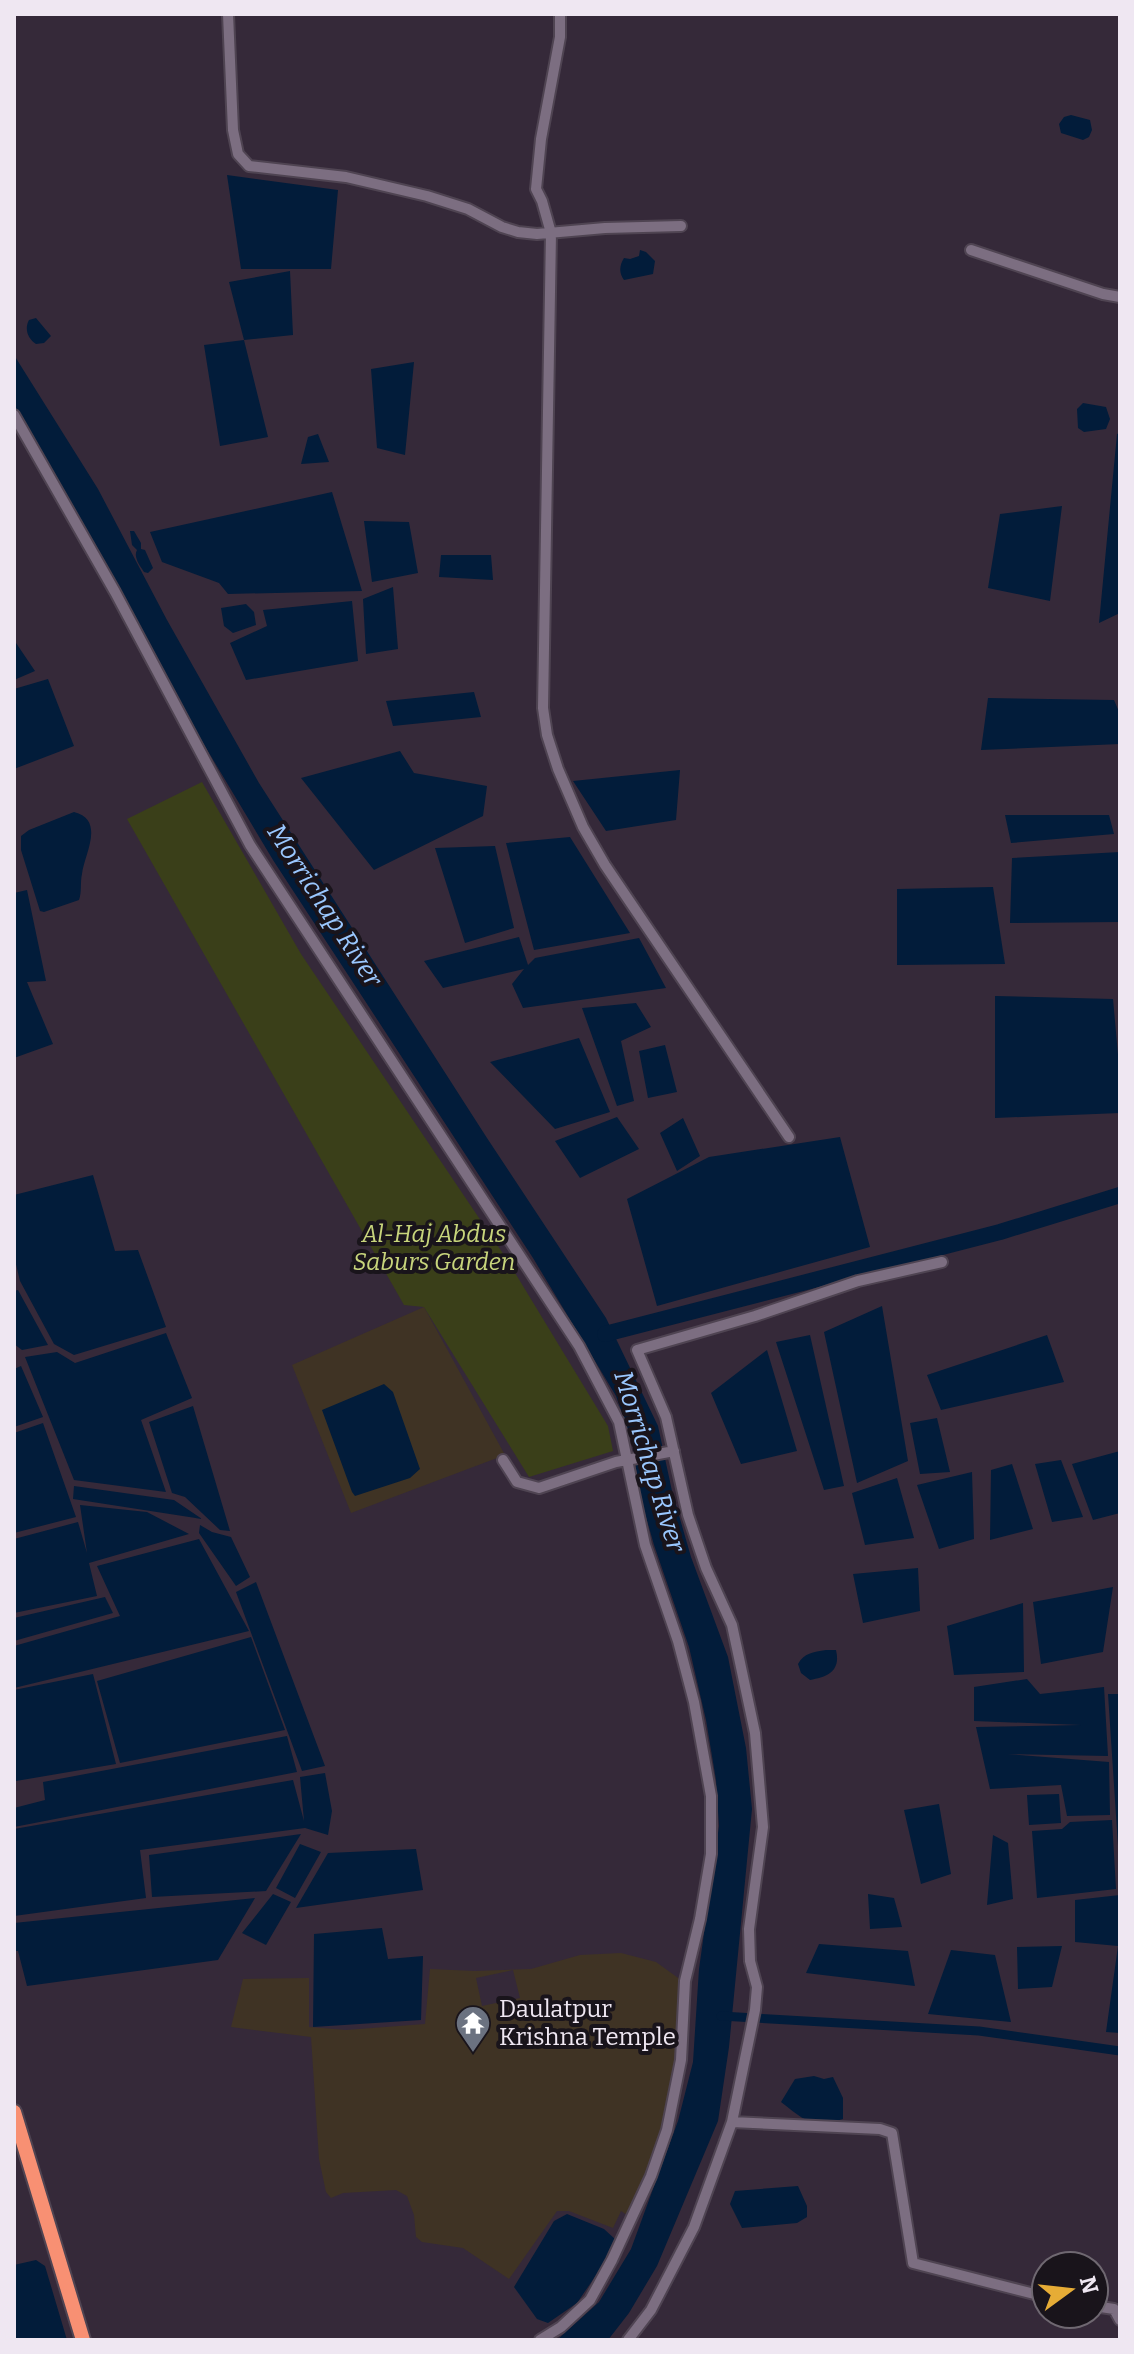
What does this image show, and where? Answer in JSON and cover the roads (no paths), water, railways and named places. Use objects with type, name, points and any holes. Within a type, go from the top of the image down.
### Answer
[{"type":"highway","points":[[14,2112],[83,2340]]},
{"type":"street","points":[[228,14],[233,130],[238,154],[249,166],[368,182],[468,209],[502,227],[537,234],[681,226]]},
{"type":"street","points":[[560,14],[560,37],[541,139],[536,189],[551,233],[543,708],[547,735],[583,827],[605,865],[789,1137]]},
{"type":"street","points":[[971,250],[1120,297]]},
{"type":"street","points":[[14,415],[115,592],[250,845],[579,1346],[619,1422],[645,1545],[678,1641],[694,1702],[711,1796],[711,1854],[685,1981],[681,2060],[667,2130],[651,2176],[590,2300],[561,2327],[540,2340]]},
{"type":"street","points":[[628,2340],[651,2310],[694,2227],[732,2122],[755,2010],[757,1987],[750,1961],[749,1929],[763,1827],[755,1733],[732,1625],[706,1568],[688,1515],[666,1417],[637,1350],[755,1316],[858,1281],[942,1262]]},
{"type":"street","points":[[503,1460],[517,1482],[539,1488],[627,1460],[673,1451]]},
{"type":"street","points":[[732,2122],[880,2129],[892,2133],[913,2263],[1030,2293]]},
{"type":"water","points":[[1071,115],[1090,120],[1092,130],[1089,137],[1083,140],[1061,133],[1059,124],[1064,117]]},
{"type":"water","points":[[227,175],[338,190],[331,269],[241,269]]},
{"type":"water","points":[[640,250],[655,261],[653,274],[624,280],[620,269],[622,261],[639,256]]},
{"type":"water","points":[[290,271],[293,335],[244,340],[229,282]]},
{"type":"water","points":[[36,318],[51,336],[44,343],[36,344],[28,334],[29,320]]},
{"type":"water","points":[[244,340],[268,437],[220,446],[204,345]]},
{"type":"water","name":"Morrichap River","points":[[14,355],[98,489],[167,620],[259,783],[606,1318],[658,1426],[691,1557],[728,1657],[746,1748],[752,1809],[729,2047],[718,2121],[657,2266],[629,2313],[608,2340],[557,2340],[599,2302],[631,2249],[678,2121],[693,2062],[699,1969],[719,1826],[716,1780],[706,1720],[689,1647],[640,1496],[632,1441],[616,1396],[533,1258],[273,860],[166,681],[75,509],[14,408]]},
{"type":"water","points":[[414,362],[405,455],[377,448],[371,369]]},
{"type":"water","points":[[1083,403],[1106,407],[1110,419],[1106,429],[1084,432],[1078,428],[1077,409]]},
{"type":"water","points":[[1120,433],[1120,613],[1099,623],[1117,434]]},
{"type":"water","points":[[318,434],[329,462],[301,464],[308,437]]},
{"type":"water","points":[[332,492],[362,591],[228,594],[219,583],[162,562],[150,532]]},
{"type":"water","points":[[1062,506],[1050,601],[988,588],[1000,514]]},
{"type":"water","points":[[364,521],[409,522],[418,573],[372,582]]},
{"type":"water","points":[[130,531],[134,531],[153,568],[148,573],[144,572],[138,561]]},
{"type":"water","points":[[441,555],[491,555],[493,580],[439,577]]},
{"type":"water","points":[[393,587],[398,649],[366,654],[363,599]]},
{"type":"water","points":[[352,601],[358,661],[246,680],[230,643],[267,626],[263,610]]},
{"type":"water","points":[[246,604],[254,612],[256,625],[233,633],[224,626],[221,608]]},
{"type":"water","points":[[14,640],[35,671],[14,680]]},
{"type":"water","points":[[48,679],[74,746],[14,769],[14,689]]},
{"type":"water","points":[[474,692],[481,717],[393,726],[386,701]]},
{"type":"water","points":[[988,698],[1114,700],[1120,714],[1120,744],[981,750]]},
{"type":"water","points":[[400,751],[414,773],[487,786],[483,816],[374,870],[301,778]]},
{"type":"water","points":[[680,770],[676,820],[606,831],[573,781]]},
{"type":"water","points":[[74,812],[84,816],[91,830],[79,900],[40,911],[21,850],[21,836]]},
{"type":"water","points":[[1005,815],[1109,815],[1114,834],[1011,843]]},
{"type":"water","points":[[570,837],[630,933],[534,950],[506,843]]},
{"type":"water","points":[[495,846],[514,928],[465,943],[435,848]]},
{"type":"water","points":[[1120,852],[1120,922],[1010,923],[1012,858]]},
{"type":"water","points":[[993,887],[1005,964],[897,965],[897,889]]},
{"type":"water","points":[[27,890],[46,981],[27,982],[53,1044],[14,1058],[14,893]]},
{"type":"water","points":[[519,937],[528,965],[535,958],[639,938],[666,988],[523,1008],[512,984],[524,969],[443,988],[424,961]]},
{"type":"water","points":[[995,996],[1113,999],[1120,1113],[995,1118]]},
{"type":"water","points":[[636,1003],[651,1027],[621,1041],[634,1101],[617,1106],[582,1008]]},
{"type":"water","points":[[579,1038],[610,1112],[555,1129],[490,1062]]},
{"type":"water","points":[[665,1045],[677,1092],[648,1098],[639,1051]]},
{"type":"water","points":[[617,1117],[639,1149],[580,1178],[555,1141]]},
{"type":"water","points":[[683,1118],[700,1156],[677,1171],[660,1133]]},
{"type":"water","points":[[840,1137],[870,1247],[657,1306],[627,1199],[709,1157]]},
{"type":"water","points":[[93,1175],[115,1251],[138,1250],[166,1327],[74,1355],[54,1344],[20,1281],[14,1256],[14,1195]]},
{"type":"water","points":[[18,1290],[48,1345],[22,1350],[14,1344],[14,1291]]},
{"type":"water","points":[[882,1306],[908,1461],[857,1483],[824,1332]]},
{"type":"water","points":[[166,1333],[192,1398],[141,1420],[166,1492],[74,1480],[25,1357],[57,1352],[75,1363]]},
{"type":"water","points":[[810,1335],[844,1486],[824,1490],[776,1342]]},
{"type":"water","points":[[1047,1335],[1064,1382],[941,1410],[927,1375]]},
{"type":"water","points":[[767,1350],[797,1451],[741,1464],[711,1393]]},
{"type":"water","points":[[21,1366],[43,1417],[14,1427],[14,1369]]},
{"type":"water","points":[[384,1384],[393,1392],[420,1469],[410,1478],[355,1496],[322,1410]]},
{"type":"water","points":[[193,1406],[230,1531],[220,1530],[185,1497],[172,1493],[149,1422]]},
{"type":"water","points":[[937,1418],[950,1472],[920,1474],[910,1423]]},
{"type":"water","points":[[43,1423],[76,1517],[14,1533],[14,1433]]},
{"type":"water","points":[[1120,1451],[1120,1513],[1093,1520],[1072,1464]]},
{"type":"water","points":[[1061,1460],[1083,1517],[1052,1522],[1035,1464]]},
{"type":"water","points":[[1012,1464],[1033,1529],[990,1540],[991,1470]]},
{"type":"water","points":[[972,1472],[974,1539],[939,1549],[917,1485]]},
{"type":"water","points":[[897,1478],[914,1538],[865,1545],[852,1493]]},
{"type":"water","points":[[74,1486],[174,1500],[202,1519],[73,1499]]},
{"type":"water","points":[[80,1505],[147,1512],[189,1534],[89,1563],[97,1596],[14,1613],[14,1539],[78,1522],[87,1553]]},
{"type":"water","points":[[200,1525],[231,1537],[250,1577],[236,1586],[199,1533]]},
{"type":"water","points":[[199,1539],[249,1631],[14,1688],[14,1646],[120,1616],[97,1566]]},
{"type":"water","points":[[918,1568],[920,1611],[863,1623],[853,1574]]},
{"type":"water","points":[[256,1582],[325,1766],[302,1771],[236,1592]]},
{"type":"water","points":[[1113,1587],[1103,1652],[1041,1664],[1033,1602]]},
{"type":"water","points":[[105,1597],[113,1613],[14,1641],[14,1618]]},
{"type":"water","points":[[1023,1603],[1024,1672],[954,1675],[947,1626]]},
{"type":"water","points":[[251,1637],[285,1730],[120,1763],[97,1681]]},
{"type":"water","points":[[836,1650],[835,1668],[827,1675],[810,1680],[801,1673],[800,1660],[813,1652]]},
{"type":"water","points":[[93,1674],[116,1764],[16,1781],[14,1690]]},
{"type":"water","points":[[1027,1679],[1040,1694],[1104,1687],[1108,1756],[1007,1754],[1109,1762],[1110,1815],[1067,1816],[1061,1785],[990,1789],[976,1727],[1081,1725],[974,1721],[974,1687]]},
{"type":"water","points":[[1108,1694],[1120,1694],[1120,1861],[1119,1861]]},
{"type":"water","points":[[287,1736],[297,1772],[14,1827],[14,1808],[45,1800],[43,1782]]},
{"type":"water","points":[[325,1773],[332,1811],[328,1835],[305,1828],[140,1850],[146,1898],[14,1916],[14,1829],[293,1780],[304,1821],[300,1777]]},
{"type":"water","points":[[1059,1794],[1061,1823],[1029,1825],[1027,1795]]},
{"type":"water","points":[[939,1804],[951,1874],[921,1884],[904,1810]]},
{"type":"water","points":[[1112,1820],[1116,1889],[1037,1898],[1032,1831],[1062,1829],[1070,1822]]},
{"type":"water","points":[[301,1834],[266,1891],[152,1897],[149,1855]]},
{"type":"water","points":[[993,1835],[1008,1843],[1013,1899],[987,1905]]},
{"type":"water","points":[[300,1844],[321,1852],[295,1898],[276,1888]]},
{"type":"water","points":[[416,1849],[423,1890],[296,1908],[328,1853]]},
{"type":"water","points":[[273,1894],[291,1902],[266,1945],[242,1933]]},
{"type":"water","points":[[868,1894],[894,1898],[902,1927],[870,1929]]},
{"type":"water","points":[[1120,1895],[1120,2033],[1106,2032],[1118,1946],[1075,1942],[1075,1900]]},
{"type":"water","points":[[255,1898],[218,1960],[27,1986],[18,1951],[14,1951],[14,1923]]},
{"type":"water","points":[[382,1928],[388,1959],[423,1956],[421,2020],[313,2027],[314,1934]]},
{"type":"water","points":[[819,1944],[908,1951],[915,1986],[806,1973]]},
{"type":"water","points":[[1062,1946],[1052,1987],[1018,1989],[1017,1947]]},
{"type":"water","points":[[951,1950],[995,1955],[1011,2022],[928,2014]]},
{"type":"water","points":[[814,2076],[824,2079],[833,2077],[843,2098],[843,2119],[816,2123],[796,2114],[781,2102],[795,2079]]},
{"type":"water","points":[[798,2186],[807,2206],[807,2217],[797,2223],[742,2228],[730,2204],[735,2191]]},
{"type":"water","points":[[567,2214],[604,2229],[616,2240],[614,2249],[577,2303],[548,2323],[537,2319],[514,2287],[554,2221]]},
{"type":"water","points":[[36,2260],[45,2266],[67,2340],[14,2340],[14,2265]]},
{"type":"waterway","points":[[605,1334],[1000,1232],[1120,1195]]},
{"type":"waterway","points":[[721,2016],[979,2031],[1120,2051]]},
{"type":"place","name":"Daulatpur Krishna Temple","points":[[473,2054]]},
{"type":"park label","name":"Al-Haj Abdus Saburs Garden","points":[[434,1248]]}]
